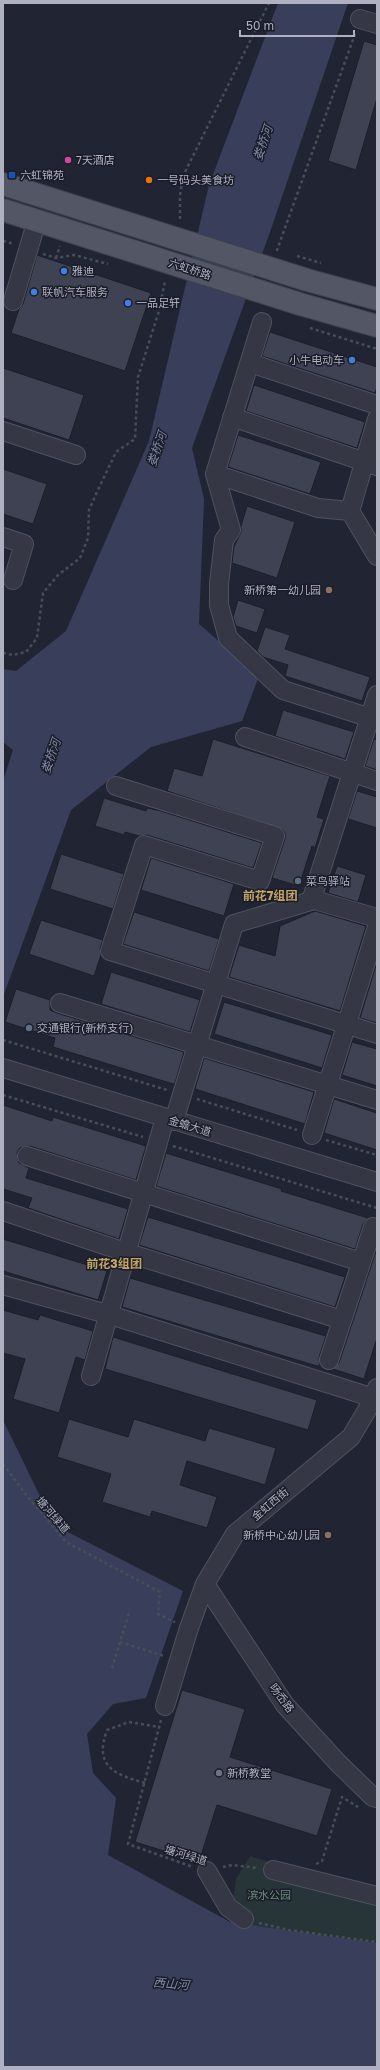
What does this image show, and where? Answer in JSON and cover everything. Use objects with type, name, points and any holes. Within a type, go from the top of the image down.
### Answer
[{"type":"main road","points":[[3,184],[307,280],[377,299]]},
{"type":"main road","name":"六虹桥路","points":[[3,210],[300,304],[377,326]]},
{"type":"street","points":[[360,19],[377,24]]},
{"type":"street","points":[[13,301],[37,220]]},
{"type":"street","points":[[262,322],[215,474],[231,530],[224,540],[219,584],[219,605],[228,638],[283,690],[373,718]]},
{"type":"street","points":[[250,363],[377,405]]},
{"type":"street","points":[[232,417],[371,464]]},
{"type":"street","points":[[350,510],[371,464],[377,419]]},
{"type":"street","points":[[3,431],[76,455]]},
{"type":"street","points":[[215,474],[318,508],[350,510]]},
{"type":"street","points":[[350,510],[377,556]]},
{"type":"street","points":[[3,537],[24,544],[13,580]]},
{"type":"street","points":[[91,1376],[107,1314],[158,1142],[169,1119],[197,1045],[234,924],[311,901],[352,773],[373,718],[377,695]]},
{"type":"street","points":[[245,737],[377,781]]},
{"type":"street","points":[[116,786],[275,836],[260,881],[144,845],[110,951],[377,1034]]},
{"type":"street","points":[[311,899],[377,918]]},
{"type":"street","points":[[312,1135],[377,927]]},
{"type":"street","points":[[60,1003],[377,1100]]},
{"type":"street","name":"金蟾大道","points":[[5,1069],[377,1182]]},
{"type":"street","points":[[27,1156],[361,1262]]},
{"type":"street","points":[[3,1211],[125,1252],[342,1320]]},
{"type":"street","points":[[329,1360],[373,1227]]},
{"type":"street","points":[[3,1285],[376,1393],[377,1417]]},
{"type":"street","name":"金虹西街","points":[[165,1706],[189,1628],[205,1584],[235,1534],[352,1437],[376,1393]]},
{"type":"street","name":"旸岙路","points":[[205,1584],[285,1704],[338,1763],[377,1798]]},
{"type":"street","points":[[273,1870],[377,1896]]},
{"type":"street","points":[[207,1871],[228,1906],[244,1919]]},
{"type":"path","points":[[180,219],[180,195],[183,176],[269,3]]},
{"type":"path","points":[[284,252],[277,250],[360,19]]},
{"type":"path","points":[[3,241],[56,258],[74,255],[112,266]]},
{"type":"path","points":[[291,254],[327,265]]},
{"type":"path","points":[[157,279],[171,283]]},
{"type":"path","points":[[3,653],[13,655],[26,652],[36,638],[43,593],[58,575],[80,558],[88,538],[89,510],[96,494],[116,452],[135,439],[138,378],[159,311],[165,281]]},
{"type":"path","points":[[3,1095],[377,1208]]},
{"type":"path","name":"塘河绿道","points":[[3,1464],[26,1496],[66,1542],[160,1592],[158,1614],[189,1628]]},
{"type":"path","points":[[112,1668],[129,1613]]},
{"type":"path","points":[[120,1642],[180,1661]]},
{"type":"path","name":"塘河绿道","points":[[165,1706],[128,1844],[207,1871],[232,1865],[273,1870]]},
{"type":"path","points":[[144,1783],[121,1776],[108,1766],[102,1757],[102,1743],[107,1730],[129,1722],[160,1727]]},
{"type":"path","points":[[311,1866],[322,1861],[342,1797],[363,1810]]},
{"type":"path","points":[[244,1919],[289,1930],[377,1942]]},
{"type":"green space","name":"滨水公园","points":[[250,1856],[377,1897],[377,1943],[230,1922],[236,1879]]},
{"type":"water","name":"娄桥河","points":[[278,3],[348,3],[270,232],[192,448],[204,499],[199,624],[259,676],[242,721],[151,747],[71,810],[3,997],[3,781],[13,750],[3,742],[3,669],[16,671],[66,631],[149,441],[209,185]]},
{"type":"water","name":"西山河","points":[[3,1420],[54,1525],[183,1591],[146,1698],[113,1704],[87,1734],[93,1773],[116,1798],[108,1855],[230,1922],[377,1943],[377,2067],[3,2067]]},
{"type":"building","points":[[364,41],[377,45],[377,98],[356,170],[328,161]]},
{"type":"building","points":[[37,255],[151,293],[125,371],[11,333],[19,309],[23,304]]},
{"type":"building","points":[[270,332],[377,367],[377,387],[375,393],[262,356]]},
{"type":"building","points":[[3,368],[84,395],[69,440],[3,418]]},
{"type":"building","points":[[254,385],[365,422],[357,448],[246,411]]},
{"type":"building","points":[[238,435],[321,462],[310,494],[228,467]]},
{"type":"building","points":[[3,469],[47,484],[33,524],[3,514]]},
{"type":"building","points":[[247,506],[295,522],[277,578],[232,563],[234,547],[241,532],[241,526]]},
{"type":"building","points":[[238,600],[265,609],[257,633],[236,626],[233,617]]},
{"type":"building","points":[[265,627],[290,635],[285,649],[370,677],[362,701],[285,676],[288,665],[263,657],[257,651]]},
{"type":"building","points":[[283,710],[354,732],[345,759],[275,736]]},
{"type":"building","points":[[213,739],[330,776],[317,817],[324,819],[315,848],[312,846],[299,886],[272,878],[285,839],[285,833],[282,829],[167,791],[174,768],[202,776]]},
{"type":"building","points":[[374,739],[377,740],[377,770],[365,766]]},
{"type":"building","points":[[357,791],[377,797],[377,828],[348,819]]},
{"type":"building","points":[[104,798],[146,811],[147,808],[161,811],[262,843],[253,868],[147,835],[139,836],[125,832],[124,835],[95,826]]},
{"type":"building","points":[[61,854],[124,874],[113,909],[50,889]]},
{"type":"building","points":[[151,858],[234,884],[224,916],[141,890]]},
{"type":"building","points":[[337,866],[366,875],[358,902],[328,893]]},
{"type":"building","points":[[315,911],[366,926],[340,1011],[229,977],[239,945],[275,956],[280,926]]},
{"type":"building","points":[[134,912],[219,939],[209,971],[123,944]]},
{"type":"building","points":[[41,920],[103,940],[100,948],[101,955],[94,976],[29,954]]},
{"type":"building","points":[[377,962],[377,1023],[360,1018]]},
{"type":"building","points":[[111,972],[200,1000],[190,1032],[101,1004]]},
{"type":"building","points":[[16,989],[50,1000],[50,1010],[57,1013],[184,1052],[175,1083],[173,1084],[53,1047],[55,1038],[5,1022]]},
{"type":"building","points":[[224,1002],[332,1035],[322,1068],[214,1034]]},
{"type":"building","points":[[352,1042],[377,1049],[377,1086],[342,1075]]},
{"type":"building","points":[[204,1058],[314,1092],[305,1124],[195,1089]]},
{"type":"building","points":[[334,1099],[377,1113],[377,1150],[324,1133]]},
{"type":"building","points":[[3,1105],[52,1121],[53,1117],[146,1146],[136,1180],[30,1146],[20,1148],[17,1153],[19,1163],[29,1168],[26,1178],[128,1209],[119,1239],[28,1208],[32,1198],[3,1189]]},
{"type":"building","points":[[166,1153],[282,1189],[281,1191],[368,1218],[363,1224],[355,1249],[156,1186]]},
{"type":"building","points":[[148,1217],[345,1277],[335,1307],[139,1245]]},
{"type":"building","points":[[3,1239],[107,1271],[98,1300],[3,1271]]},
{"type":"building","points":[[377,1248],[377,1338],[364,1379],[333,1369],[339,1363]]},
{"type":"building","points":[[130,1278],[326,1336],[319,1357],[320,1365],[317,1366],[122,1307]]},
{"type":"building","points":[[3,1310],[38,1320],[40,1315],[93,1331],[85,1360],[76,1357],[59,1413],[13,1399],[25,1359],[3,1353]]},
{"type":"building","points":[[113,1337],[317,1400],[308,1430],[105,1369]]},
{"type":"building","points":[[69,1419],[128,1437],[134,1419],[205,1441],[209,1428],[276,1448],[265,1485],[187,1461],[180,1485],[217,1497],[207,1528],[152,1511],[150,1517],[102,1502],[111,1474],[57,1457]]},
{"type":"building","name":"新桥教堂","points":[[182,1690],[245,1709],[230,1757],[332,1789],[317,1836],[217,1805],[199,1862],[135,1842]]},
{"type":"place","name":"7天酒店","points":[[68,160]]},
{"type":"place","name":"六虹锦苑","points":[[12,175]]},
{"type":"place","name":"一号码头美食坊","points":[[149,180]]},
{"type":"place","name":"雅迪","points":[[64,271]]},
{"type":"place","name":"联帆汽车服务","points":[[34,292]]},
{"type":"place","name":"一品足轩","points":[[128,303]]},
{"type":"place","name":"小牛电动车","points":[[352,360]]},
{"type":"place","name":"新桥第一幼儿园","points":[[329,590]]},
{"type":"place","name":"菜鸟驿站","points":[[298,881]]},
{"type":"place","name":"交通银行(新桥支行)","points":[[29,1028]]},
{"type":"place","name":"新桥中心幼儿园","points":[[328,1535]]},
{"type":"place","name":"新桥教堂","points":[[219,1773]]},
{"type":"district","name":"前花7组团","points":[[270,896]]},
{"type":"district","name":"前花3组团","points":[[114,1264]]}]
